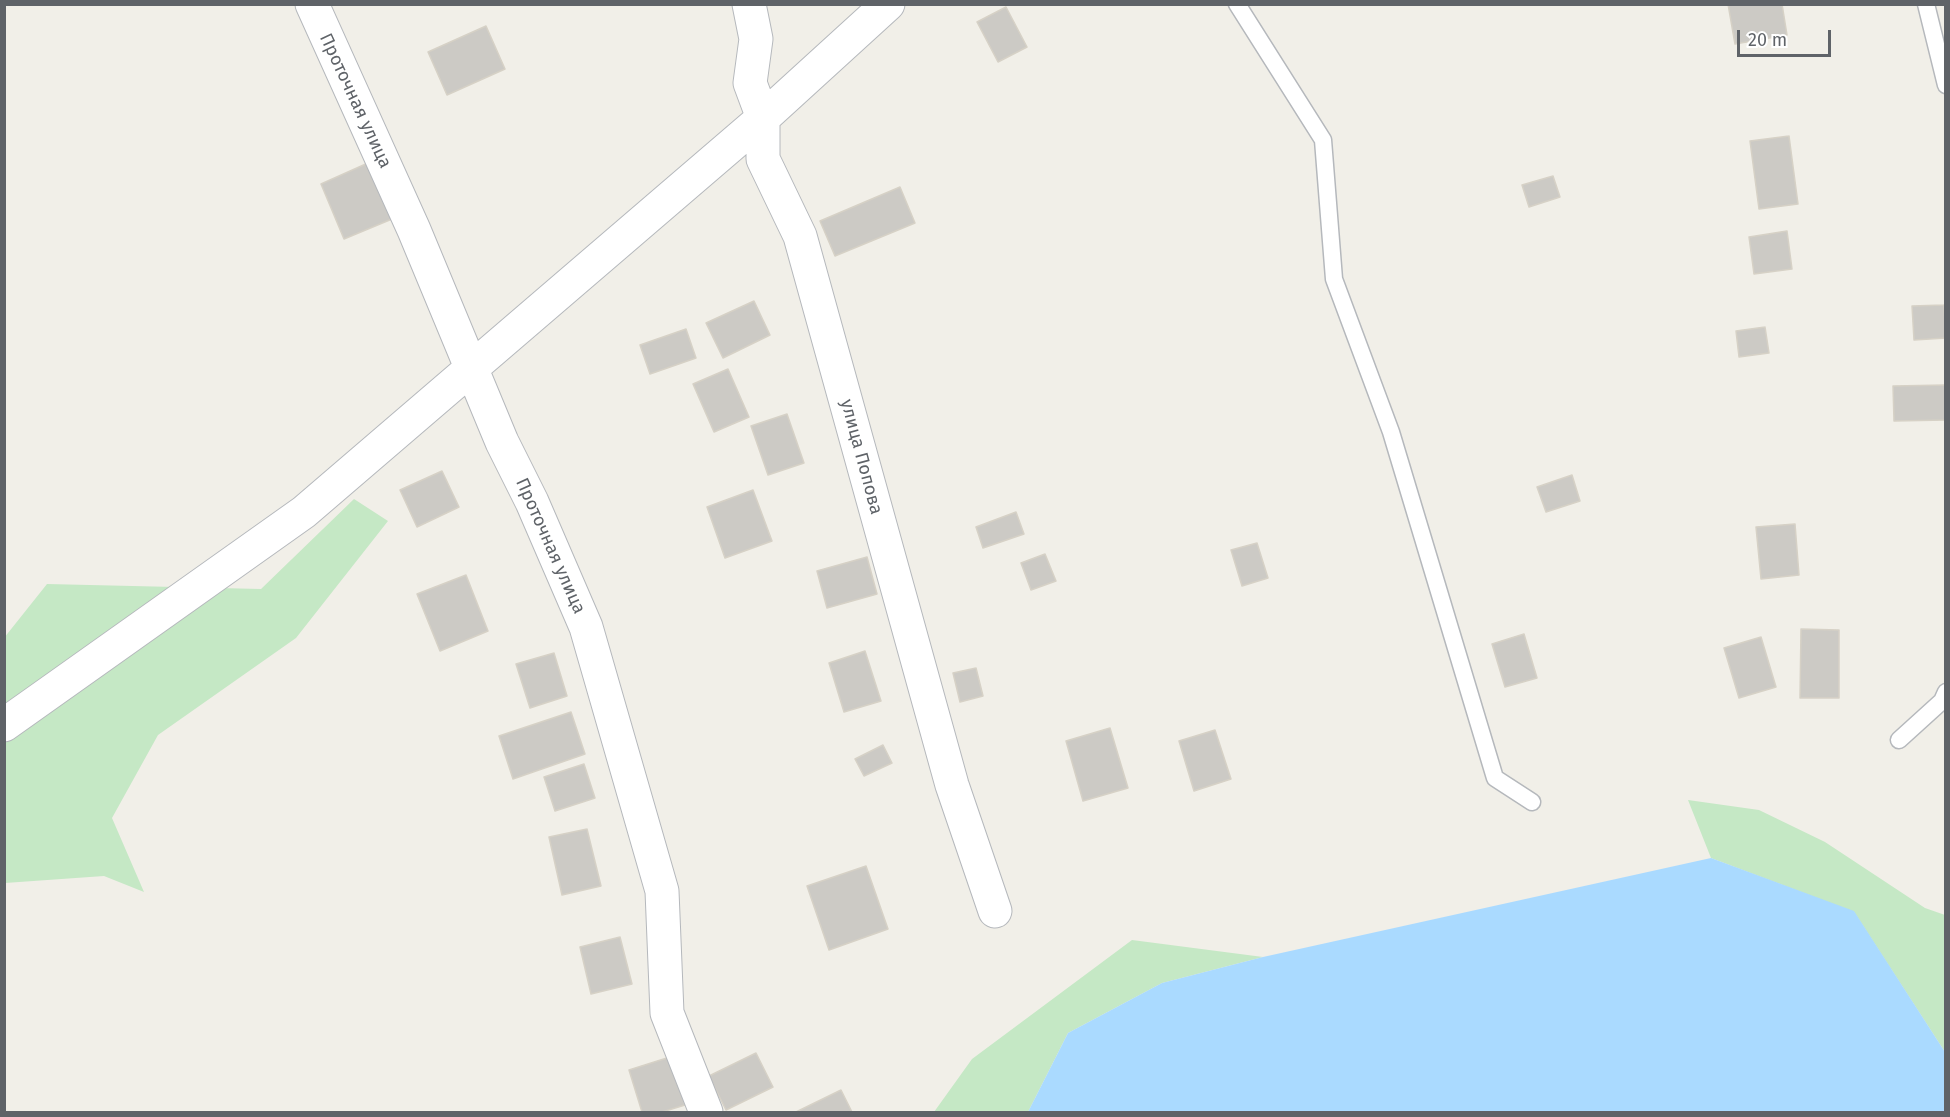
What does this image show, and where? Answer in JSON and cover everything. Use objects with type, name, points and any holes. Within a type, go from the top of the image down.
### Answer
[{"type":"street","name":"Проточная улица","points":[[312,4],[414,230],[502,442],[532,502],[586,627],[662,891],[667,1013],[706,1113]]},
{"type":"street","name":"улица Попова","points":[[749,4],[756,39],[750,83],[764,118],[763,159],[800,236],[952,785],[995,911]]},
{"type":"street","points":[[4,725],[304,512],[764,118],[888,4]]},
{"type":"lane","points":[[1237,4],[1323,140],[1334,279],[1390,432],[1495,778],[1532,802]]},
{"type":"lane","points":[[1926,4],[1946,85]]},
{"type":"lane","points":[[1899,740],[1942,701],[1946,692]]},
{"type":"green space","points":[[354,499],[388,521],[296,638],[158,735],[112,818],[144,892],[104,876],[5,883],[4,638],[47,584],[261,589]]},
{"type":"green space","points":[[1688,800],[1759,810],[1825,842],[1925,908],[1945,915],[1945,1052],[1854,912],[1711,858]]},
{"type":"green space","points":[[1132,940],[1263,957],[1162,983],[1068,1033],[1028,1112],[934,1112],[972,1059]]},
{"type":"water","points":[[1711,858],[1854,911],[1945,1052],[1945,1112],[1028,1112],[1068,1033],[1162,983],[1263,957]]},
{"type":"building","points":[[1728,4],[1782,4],[1787,35],[1735,44]]},
{"type":"building","points":[[1006,7],[1027,47],[998,62],[977,22]]},
{"type":"building","points":[[486,26],[505,69],[447,95],[428,52]]},
{"type":"building","points":[[1789,136],[1798,204],[1759,209],[1750,141]]},
{"type":"building","points":[[368,163],[392,219],[344,239],[321,184]]},
{"type":"building","points":[[1553,176],[1560,197],[1529,207],[1522,185]]},
{"type":"building","points":[[900,187],[915,223],[835,256],[820,221]]},
{"type":"building","points":[[1787,231],[1792,269],[1754,274],[1749,237]]},
{"type":"building","points":[[754,301],[770,335],[723,358],[706,323]]},
{"type":"building","points":[[1944,305],[1946,338],[1914,340],[1912,306]]},
{"type":"building","points":[[1765,327],[1769,353],[1739,357],[1736,331]]},
{"type":"building","points":[[686,329],[696,358],[650,374],[640,345]]},
{"type":"building","points":[[728,369],[749,417],[714,432],[693,384]]},
{"type":"building","points":[[1946,385],[1946,420],[1894,421],[1893,386]]},
{"type":"building","points":[[787,414],[804,463],[768,475],[751,426]]},
{"type":"building","points":[[442,471],[459,507],[417,527],[400,490]]},
{"type":"building","points":[[1572,475],[1580,501],[1546,512],[1537,487]]},
{"type":"building","points":[[753,490],[772,541],[725,558],[707,507]]},
{"type":"building","points":[[1016,512],[1024,534],[983,548],[976,527]]},
{"type":"building","points":[[1795,524],[1799,575],[1761,579],[1756,527]]},
{"type":"building","points":[[1257,543],[1268,578],[1242,586],[1231,550]]},
{"type":"building","points":[[1045,554],[1056,581],[1031,590],[1021,563]]},
{"type":"building","points":[[867,557],[877,594],[827,608],[817,571]]},
{"type":"building","points":[[466,575],[488,631],[440,651],[417,594]]},
{"type":"building","points":[[1801,629],[1839,630],[1839,698],[1800,698]]},
{"type":"building","points":[[1524,634],[1537,678],[1505,687],[1492,644]]},
{"type":"building","points":[[1761,637],[1776,687],[1739,698],[1724,648]]},
{"type":"building","points":[[865,651],[881,701],[844,712],[829,663]]},
{"type":"building","points":[[554,653],[567,696],[530,708],[516,664]]},
{"type":"building","points":[[976,668],[983,696],[960,702],[953,673]]},
{"type":"building","points":[[571,712],[585,754],[513,779],[499,736]]},
{"type":"building","points":[[1110,728],[1128,788],[1083,801],[1066,741]]},
{"type":"building","points":[[1215,730],[1231,779],[1194,791],[1179,741]]},
{"type":"building","points":[[883,745],[892,763],[864,776],[855,759]]},
{"type":"building","points":[[584,764],[595,798],[555,811],[544,777]]},
{"type":"building","points":[[587,829],[601,886],[562,895],[549,837]]},
{"type":"building","points":[[866,866],[888,929],[829,950],[807,886]]},
{"type":"building","points":[[620,937],[632,984],[591,994],[580,947]]},
{"type":"building","points":[[756,1053],[773,1087],[726,1110],[709,1076]]},
{"type":"building","points":[[670,1057],[685,1105],[662,1112],[642,1112],[629,1070]]},
{"type":"building","points":[[841,1090],[852,1112],[796,1112]]}]
